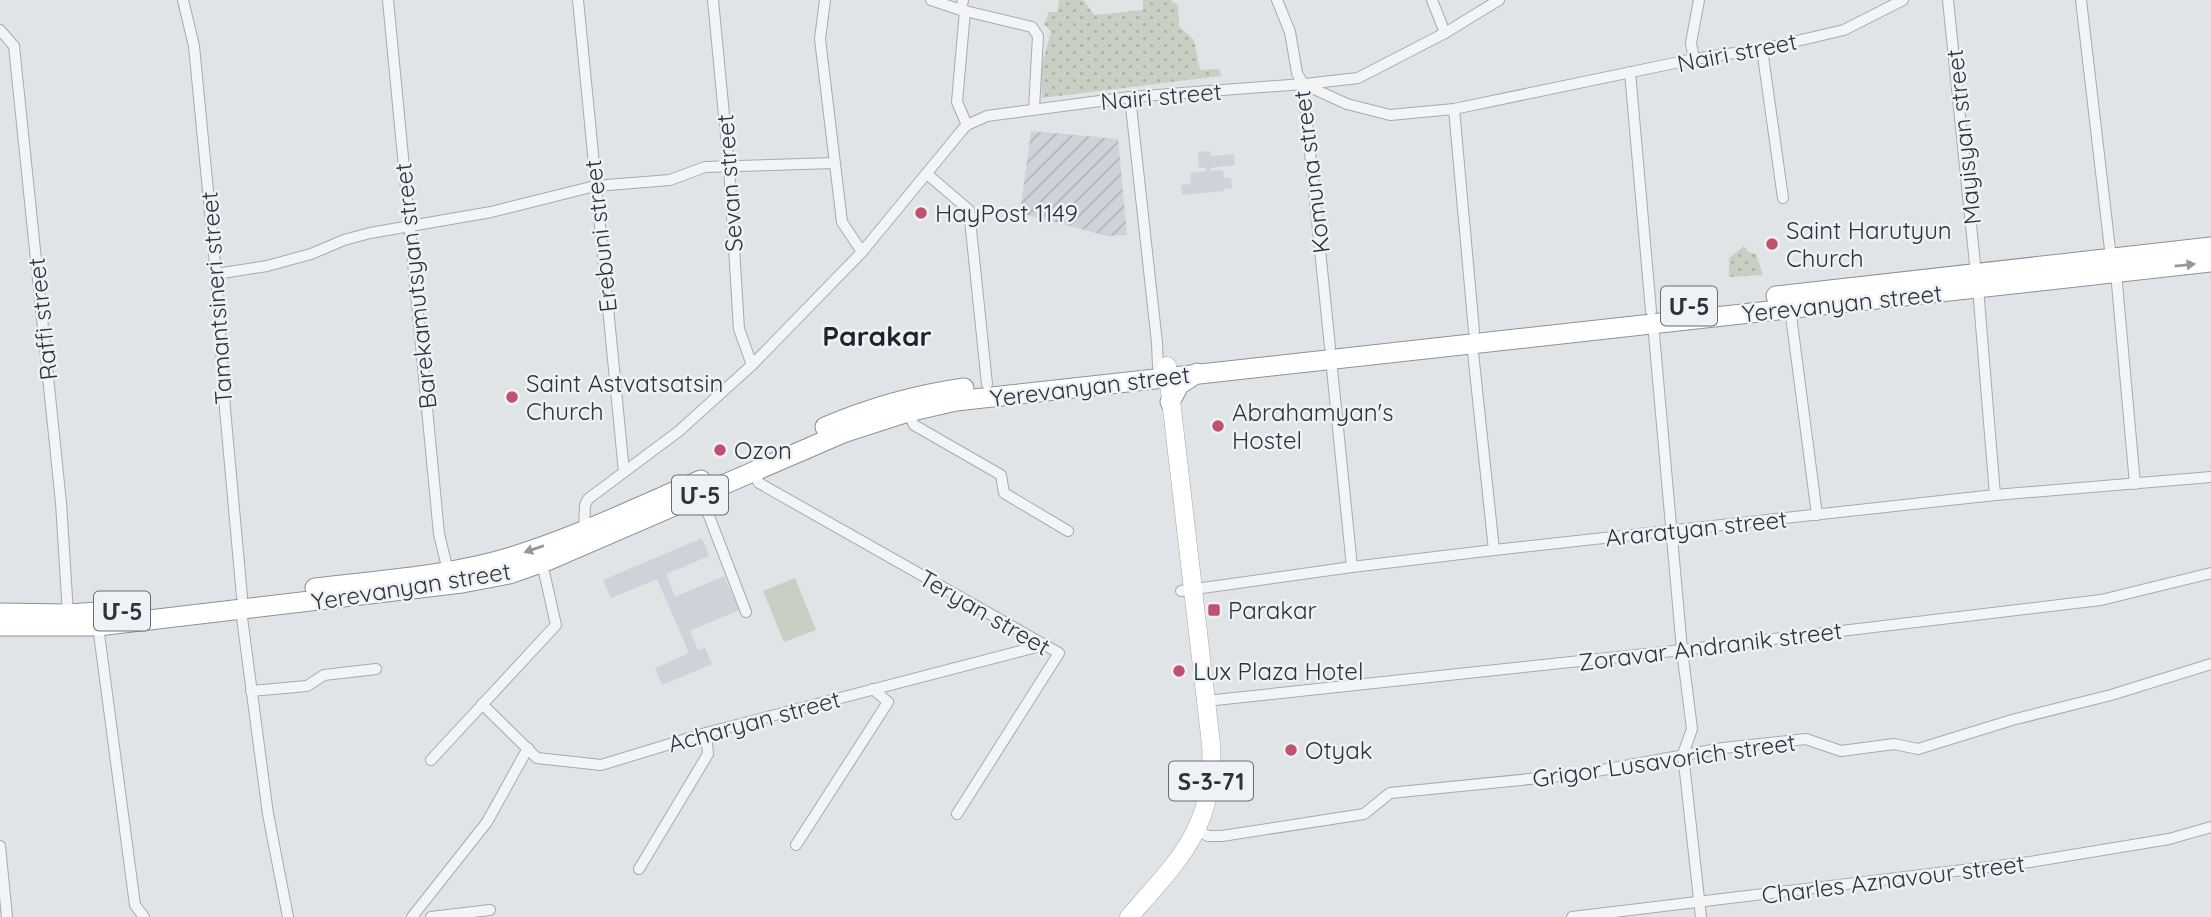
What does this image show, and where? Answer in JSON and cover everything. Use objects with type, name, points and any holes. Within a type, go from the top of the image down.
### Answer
[{"type":"highway","name":"Yerevanyan street","points":[[0,626],[99,626],[448,571],[510,557],[584,530],[856,414],[935,392],[987,384],[1330,353],[1977,281],[2113,265],[2211,247]]},
{"type":"highway","name":"Yerevanyan street","points":[[2113,265],[2211,262]]},
{"type":"highway","name":"Yerevanyan street","points":[[1652,317],[1790,308],[1977,281]]},
{"type":"highway","name":"Yerevanyan street","points":[[0,613],[68,614],[242,603],[462,583],[509,574],[542,563],[842,433],[908,412],[956,401],[1162,368],[1197,373],[1330,353]]},
{"type":"highway","points":[[1170,402],[1179,385],[1197,373]]},
{"type":"main road","name":"Տ-3-71","points":[[1115,917],[1177,841],[1190,817],[1199,790],[1201,761],[1187,590],[1170,402],[1162,368]]},
{"type":"main road","name":"Տ-3-71","points":[[1129,917],[1181,856],[1197,830],[1207,805],[1212,775],[1206,701],[1160,408],[1162,368]]},
{"type":"street","name":"Tamantsineri street","points":[[183,0],[194,46],[251,691],[268,814],[288,917]]},
{"type":"street","name":"Barekamutsyan street","points":[[388,0],[439,534],[448,571]]},
{"type":"street","name":"Erebuni street","points":[[578,0],[624,472]]},
{"type":"street","name":"Sevan street","points":[[713,0],[729,167],[739,329],[752,365]]},
{"type":"street","points":[[825,0],[820,39],[842,222],[862,252]]},
{"type":"street","points":[[931,0],[1032,27],[1038,36],[1034,109]]},
{"type":"street","name":"Komuna street","points":[[1277,0],[1290,33],[1297,73],[1303,84],[1352,567]]},
{"type":"street","points":[[1432,0],[1444,33]]},
{"type":"street","points":[[1303,84],[1358,78],[1444,33],[1499,0]]},
{"type":"street","points":[[1694,59],[1691,43],[1699,0]]},
{"type":"street","name":"Nairi street","points":[[967,125],[987,116],[1130,97],[1303,84],[1347,104],[1390,115],[1454,109],[1694,59],[1762,49],[1844,30],[1903,0]]},
{"type":"street","name":"Mayisyan street","points":[[1948,0],[1996,495]]},
{"type":"street","points":[[2081,0],[2113,265],[2135,484]]},
{"type":"street","points":[[584,530],[586,502],[679,431],[752,365],[862,252],[967,125],[957,102],[963,7]]},
{"type":"street","name":"Raffi street","points":[[0,30],[14,46],[61,503],[68,614]]},
{"type":"street","points":[[1762,49],[1783,198]]},
{"type":"street","points":[[1630,72],[1682,650],[1692,729],[1683,754],[1701,917]]},
{"type":"street","points":[[1130,97],[1162,368]]},
{"type":"street","points":[[1454,109],[1493,550]]},
{"type":"street","points":[[216,274],[267,266],[310,254],[344,240],[491,212],[595,186],[670,180],[705,167],[834,163]]},
{"type":"street","points":[[927,174],[969,211],[987,384]]},
{"type":"street","points":[[1790,308],[1816,515]]},
{"type":"street","points":[[908,412],[914,425],[1002,475],[1004,493],[1068,531]]},
{"type":"street","name":"Teryan street","points":[[752,472],[759,483],[1059,653],[957,814]]},
{"type":"street","name":"Araratyan street","points":[[1187,590],[1493,550],[1996,495],[2211,477]]},
{"type":"street","points":[[701,495],[746,612]]},
{"type":"street","points":[[431,760],[556,625],[542,563]]},
{"type":"street","name":"Zoravar Andranik street","points":[[1206,701],[1682,650],[2101,600],[2211,573]]},
{"type":"street","points":[[99,626],[135,905],[144,917]]},
{"type":"street","name":"Acharyan street","points":[[482,704],[537,758],[601,765],[706,733],[1044,645]]},
{"type":"street","name":"Grigor Lusavorich street","points":[[1197,830],[1208,836],[1222,836],[1364,814],[1391,793],[1580,774],[1723,748],[1806,739],[1841,751],[1894,744],[1918,749],[2211,664]]},
{"type":"street","points":[[251,691],[307,686],[324,675],[376,669]]},
{"type":"street","points":[[796,845],[888,702],[873,689]]},
{"type":"street","points":[[639,869],[708,754],[706,733]]},
{"type":"street","points":[[412,917],[487,821],[527,748]]},
{"type":"street","name":"Charles Aznavour street","points":[[1572,917],[2030,862],[2169,839],[2211,827]]},
{"type":"street","points":[[0,846],[7,917]]},
{"type":"street","points":[[431,917],[490,910]]},
{"type":"shaded area","points":[[1031,131],[1118,139],[1127,235],[1107,236],[1020,213]]},
{"type":"shaded area","points":[[1210,151],[1211,156],[1234,154],[1235,165],[1210,168],[1211,171],[1223,170],[1224,178],[1231,178],[1232,188],[1182,195],[1181,185],[1191,184],[1190,173],[1206,171],[1206,168],[1199,168],[1198,152]]},
{"type":"shaded area","points":[[702,538],[709,556],[666,574],[675,597],[724,576],[739,610],[690,631],[698,650],[705,648],[712,664],[662,685],[655,668],[689,653],[657,579],[611,598],[603,580]]},
{"type":"green space","points":[[1059,0],[1083,0],[1095,15],[1143,10],[1143,0],[1170,0],[1178,5],[1179,26],[1194,40],[1200,70],[1219,69],[1221,76],[1042,98],[1041,68],[1051,32],[1044,24],[1049,12],[1057,12]]},
{"type":"green space","points":[[1744,246],[1748,252],[1756,254],[1763,275],[1729,277],[1729,258]]},
{"type":"green space","points":[[795,578],[816,630],[784,642],[763,591]]},
{"type":"place","name":"HayPost 1149","points":[[921,213]]},
{"type":"place","name":"Saint Harutyun Church","points":[[1772,244]]},
{"type":"place","name":"Saint Astvatsatsin Church","points":[[512,397]]},
{"type":"place","name":"Abrahamyan's Hostel","points":[[1218,426]]},
{"type":"place","name":"Ozon","points":[[720,450]]},
{"type":"place","name":"Parakar","points":[[1214,610]]},
{"type":"place","name":"Lux Plaza Hotel","points":[[1179,671]]},
{"type":"place","name":"Otyak","points":[[1291,750]]},
{"type":"district","name":"Parakar","points":[[877,335]]}]
